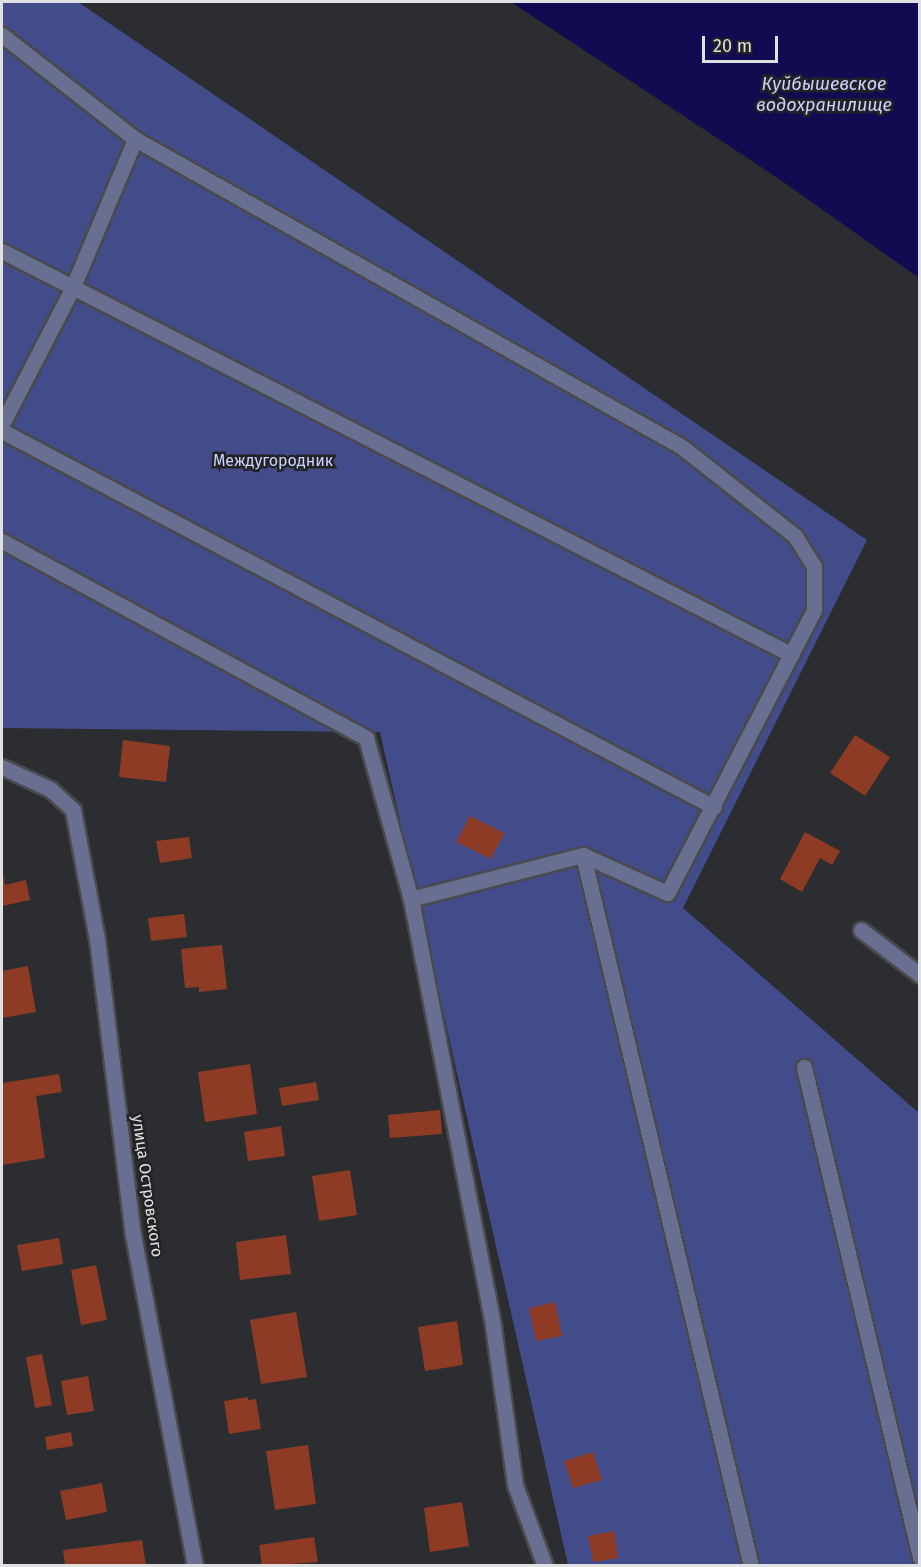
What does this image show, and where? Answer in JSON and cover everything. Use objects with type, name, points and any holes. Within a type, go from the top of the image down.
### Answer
[{"type":"street","points":[[2,35],[135,139],[682,447],[795,536],[814,566],[814,610],[714,807],[667,893],[583,855],[411,899]]},
{"type":"street","points":[[2,424],[72,289],[135,139]]},
{"type":"street","points":[[2,251],[72,289],[792,655]]},
{"type":"street","points":[[2,431],[714,807]]},
{"type":"street","points":[[2,541],[366,738],[411,899],[493,1326],[515,1485],[544,1566]]},
{"type":"street","name":"улица Островского","points":[[2,767],[50,789],[73,810],[97,939],[133,1235],[195,1566]]},
{"type":"street","points":[[583,855],[751,1566]]},
{"type":"street","points":[[861,930],[920,975]]},
{"type":"street","points":[[804,1067],[920,1557]]},
{"type":"green space","name":"Междугородник","points":[[2,2],[78,2],[867,540],[683,908],[919,1113],[919,1565],[568,1565],[380,732],[2,728]]},
{"type":"water","name":"Куйбышевское водохранилище","points":[[511,2],[919,2],[919,278],[779,179]]},
{"type":"building","points":[[855,735],[890,757],[865,796],[830,773]]},
{"type":"building","points":[[123,740],[170,746],[166,782],[119,777]]},
{"type":"building","points":[[470,816],[504,833],[491,859],[456,842]]},
{"type":"building","points":[[805,832],[840,851],[832,865],[820,858],[802,892],[780,879]]},
{"type":"building","points":[[189,837],[192,858],[160,863],[156,841]]},
{"type":"building","points":[[3,873],[5,885],[26,880],[30,900],[2,906]]},
{"type":"building","points":[[184,914],[187,937],[151,941],[148,918]]},
{"type":"building","points":[[222,945],[227,989],[199,992],[199,987],[185,988],[181,949]]},
{"type":"building","points":[[28,966],[36,1012],[2,1018],[2,971]]},
{"type":"building","points":[[250,1064],[257,1114],[205,1122],[198,1072]]},
{"type":"building","points":[[59,1074],[62,1092],[36,1096],[45,1158],[2,1165],[2,1083]]},
{"type":"building","points":[[316,1082],[319,1100],[282,1106],[279,1088]]},
{"type":"building","points":[[440,1110],[442,1134],[390,1138],[388,1115]]},
{"type":"building","points":[[281,1126],[285,1156],[248,1161],[244,1132]]},
{"type":"building","points":[[350,1170],[357,1215],[319,1221],[312,1176]]},
{"type":"building","points":[[286,1235],[291,1274],[240,1280],[236,1242]]},
{"type":"building","points":[[59,1238],[63,1264],[22,1271],[17,1245]]},
{"type":"building","points":[[96,1265],[107,1320],[81,1325],[71,1270]]},
{"type":"building","points":[[555,1302],[562,1336],[536,1341],[529,1308]]},
{"type":"building","points":[[296,1312],[307,1377],[261,1384],[250,1320]]},
{"type":"building","points":[[457,1321],[463,1365],[425,1371],[418,1327]]},
{"type":"building","points":[[42,1354],[52,1405],[35,1408],[26,1357]]},
{"type":"building","points":[[88,1376],[94,1411],[67,1415],[61,1381]]},
{"type":"building","points":[[248,1397],[248,1400],[256,1399],[261,1429],[229,1434],[224,1401]]},
{"type":"building","points":[[71,1432],[73,1446],[47,1450],[45,1437]]},
{"type":"building","points":[[308,1445],[316,1504],[275,1510],[266,1451]]},
{"type":"building","points":[[593,1452],[602,1480],[573,1488],[564,1461]]},
{"type":"building","points":[[102,1483],[107,1512],[66,1520],[60,1491]]},
{"type":"building","points":[[462,1502],[469,1546],[430,1552],[424,1508]]},
{"type":"building","points":[[614,1531],[618,1558],[593,1562],[588,1536]]},
{"type":"building","points":[[314,1537],[318,1562],[262,1566],[259,1545]]},
{"type":"building","points":[[142,1540],[146,1566],[65,1566],[63,1550]]}]
